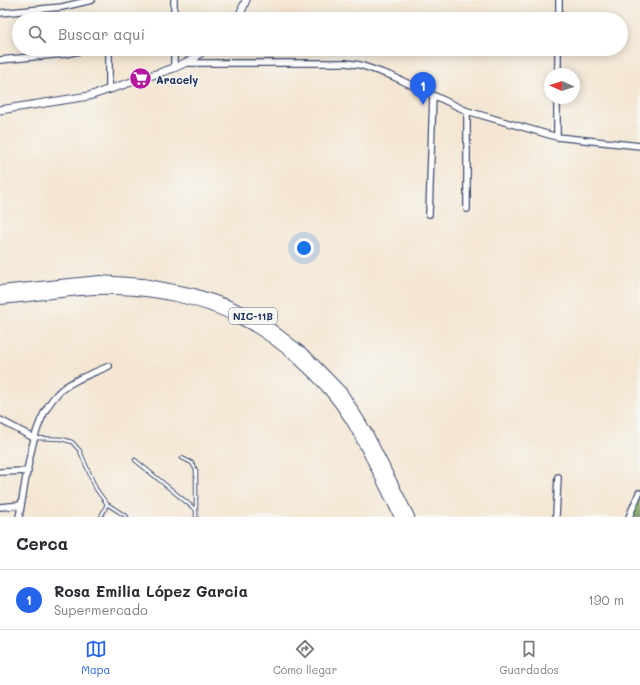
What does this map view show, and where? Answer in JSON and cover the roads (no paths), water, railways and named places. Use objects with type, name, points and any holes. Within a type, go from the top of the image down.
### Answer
[{"type":"highway","name":"NIC-11B","points":[[0,291],[100,281],[143,284],[194,294],[227,305],[258,319],[306,356],[342,393],[367,433],[409,517]]},
{"type":"highway","name":"NIC-11B","points":[[0,299],[88,290],[133,290],[167,294],[194,301],[234,315],[248,322],[293,355],[334,397],[350,419],[400,517]]},
{"type":"street","points":[[0,13],[62,7],[92,0]]},
{"type":"street","points":[[174,0],[174,12]]},
{"type":"street","points":[[241,12],[246,0]]},
{"type":"street","points":[[559,0],[559,12]]},
{"type":"street","points":[[0,60],[43,56]]},
{"type":"street","points":[[109,56],[109,90]]},
{"type":"street","points":[[174,56],[174,68]]},
{"type":"street","points":[[0,110],[89,96],[174,68],[197,56]]},
{"type":"street","points":[[558,56],[558,68]]},
{"type":"street","points":[[184,63],[346,62],[360,65],[392,76],[468,111],[557,137],[640,146]]},
{"type":"street","points":[[428,214],[433,95]]},
{"type":"street","points":[[557,104],[557,137]]},
{"type":"street","points":[[467,208],[468,111]]},
{"type":"street","points":[[19,517],[34,438],[49,405],[59,392],[79,380],[109,366]]},
{"type":"street","points":[[0,420],[34,438]]},
{"type":"street","points":[[0,472],[28,471]]},
{"type":"street","points":[[556,517],[558,478]]},
{"type":"street","points":[[629,517],[639,494]]},
{"type":"street","points":[[0,507],[22,505]]},
{"type":"lane","points":[[34,438],[62,439],[72,442],[80,451],[96,488],[107,504],[127,517]]},
{"type":"lane","points":[[182,458],[195,466],[196,517]]},
{"type":"lane","points":[[135,460],[196,510]]},
{"type":"lane","points":[[101,517],[107,504]]},
{"type":"place","name":"Aracely","points":[[141,79]]},
{"type":"place","name":"Rosa Emilia López Garcia","points":[[423,105]]}]
